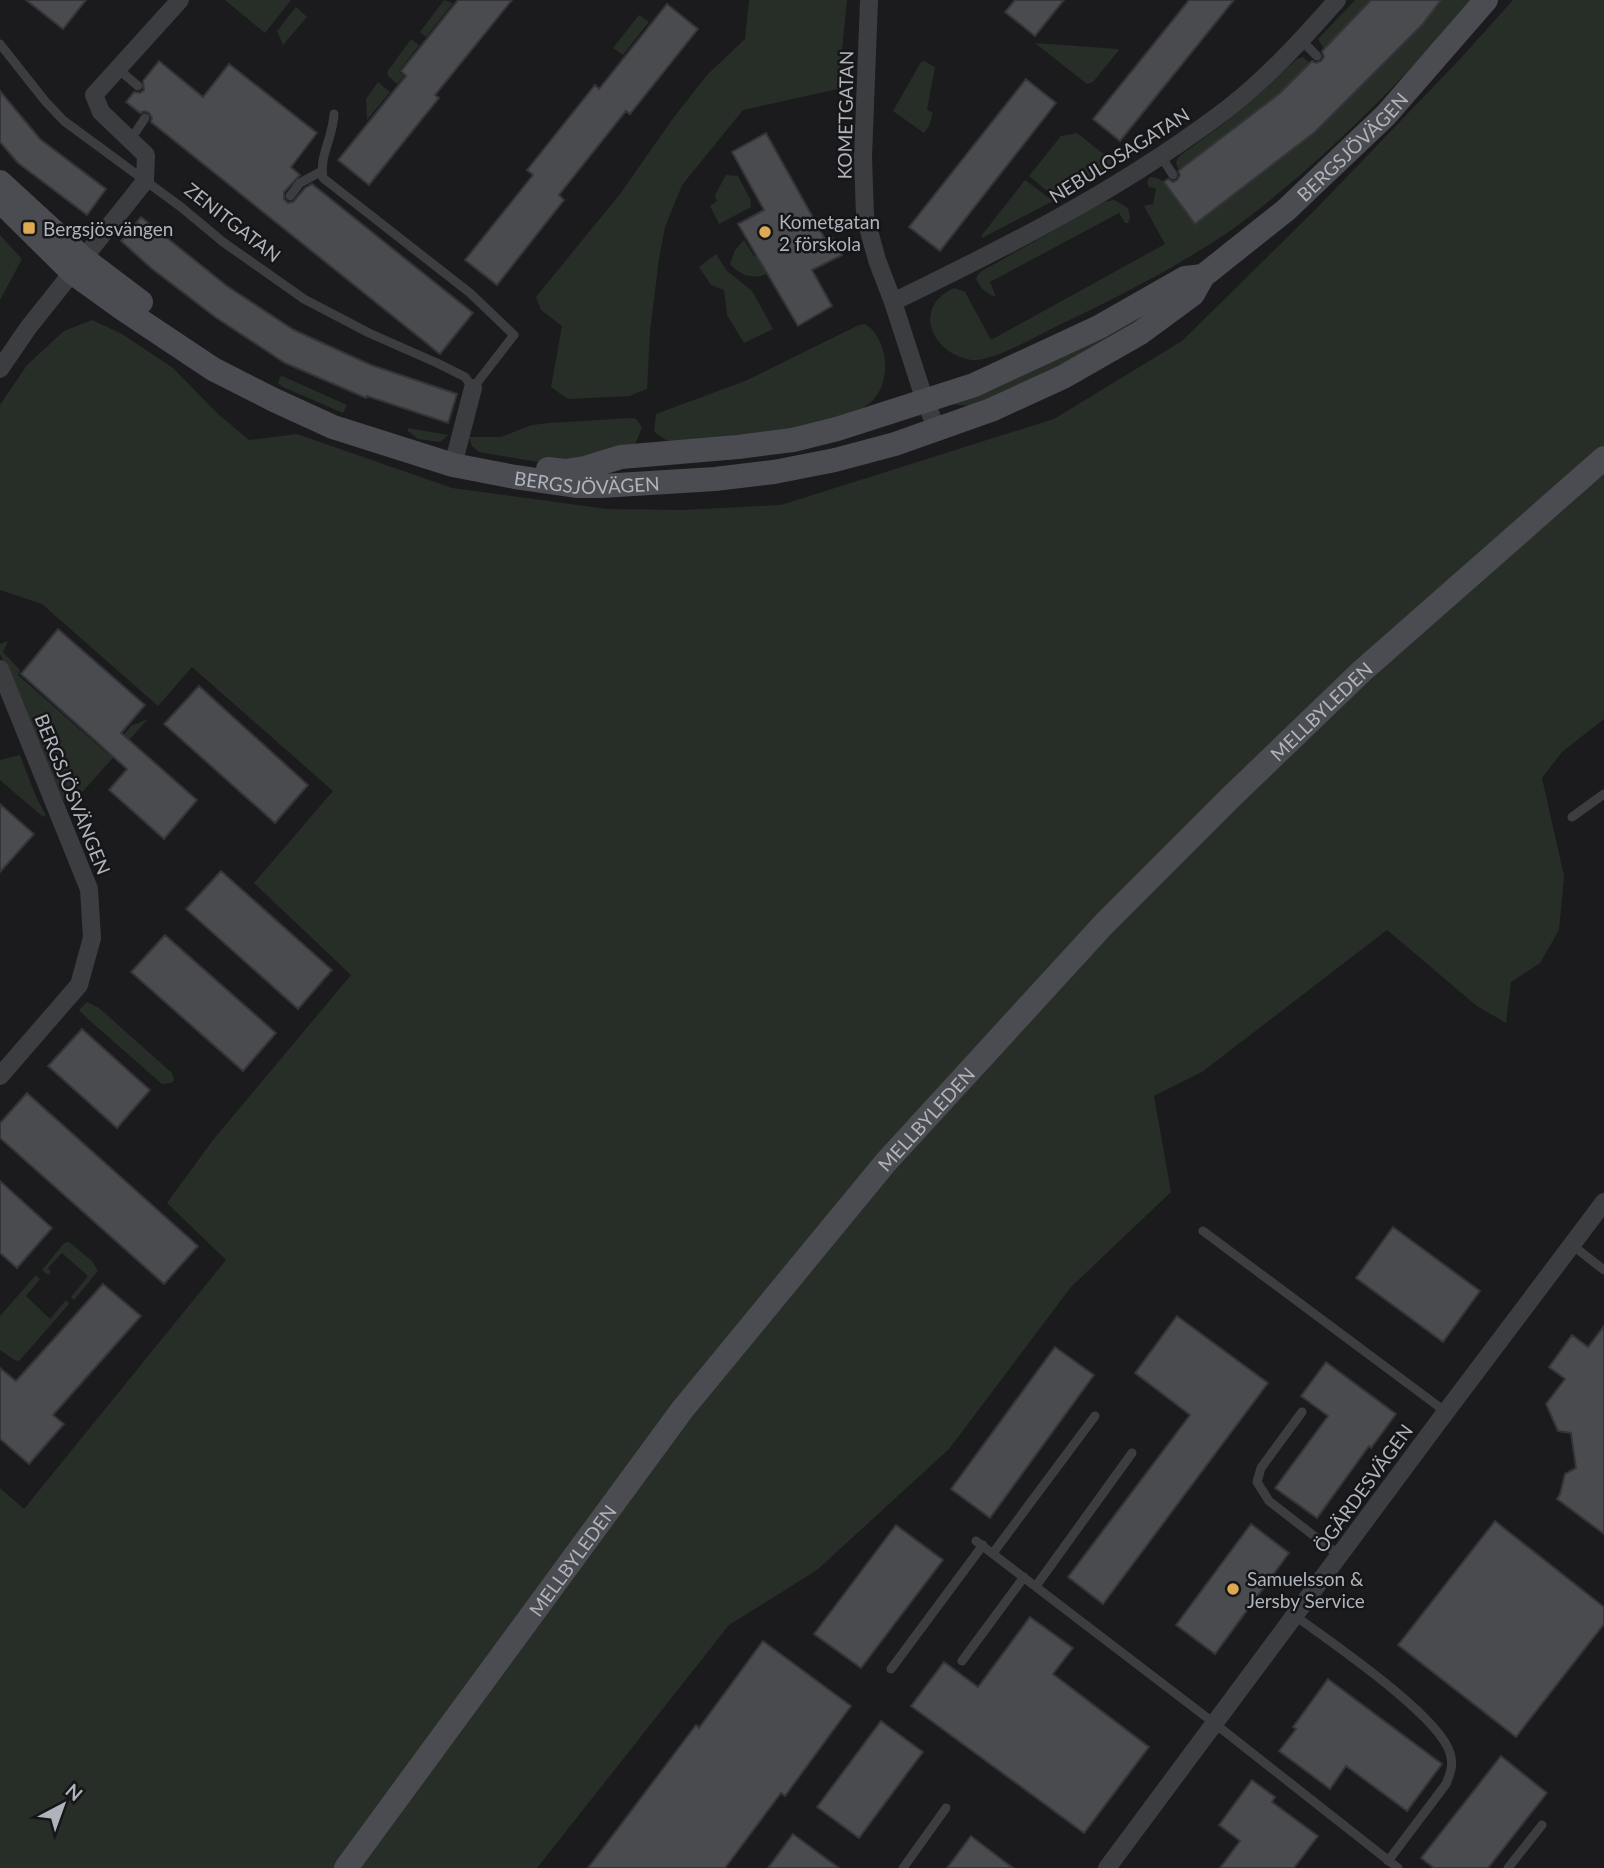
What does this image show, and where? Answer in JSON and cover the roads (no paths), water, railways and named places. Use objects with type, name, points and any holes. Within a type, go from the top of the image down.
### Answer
[{"type":"street","points":[[0,369],[28,328],[145,181],[146,155],[101,112],[94,95],[180,0]]},
{"type":"street","name":"KOMETGATAN","points":[[869,0],[863,157],[865,216],[877,260],[937,429]]},
{"type":"street","name":"NEBULOSAGATAN","points":[[893,302],[1021,239],[1109,191],[1161,156],[1217,117],[1257,83],[1337,0]]},
{"type":"street","name":"BERGSJÖVÄGEN","points":[[0,201],[78,266],[213,369],[333,427],[515,477],[578,486],[715,479],[775,472],[835,460],[991,410],[1063,377],[1140,334],[1194,294],[1203,276],[1286,210],[1386,115],[1486,0]]},
{"type":"street","name":"BERGSJÖVÄGEN","points":[[0,182],[78,266]]},
{"type":"street","name":"BERGSJÖVÄGEN","points":[[454,459],[565,471],[621,457],[793,440],[837,429],[974,385],[1100,327],[1185,278],[1203,276]]},
{"type":"street","points":[[454,459],[472,388]]},
{"type":"street","name":"MELLBYLEDEN","points":[[346,1868],[682,1410],[886,1162],[1104,923],[1240,787],[1362,671],[1604,458]]},
{"type":"street","name":"BERGSJÖSVÄNGEN","points":[[0,669],[89,889],[92,938],[79,985],[0,1076]]},
{"type":"street","name":"ÖGÄRDESVÄGEN","points":[[1107,1868],[1604,1202]]},
{"type":"lane","points":[[1301,40],[1317,56]]},
{"type":"lane","name":"ZENITGATAN","points":[[0,44],[45,102],[64,121],[223,242],[304,299],[369,333],[456,372],[465,377],[472,388]]},
{"type":"lane","points":[[117,68],[138,86]]},
{"type":"lane","points":[[334,114],[334,130],[320,165],[323,178],[470,293],[514,335],[472,388]]},
{"type":"lane","points":[[131,139],[145,118]]},
{"type":"lane","points":[[1161,156],[1173,175]]},
{"type":"lane","points":[[290,196],[300,183],[322,171]]},
{"type":"lane","points":[[1572,817],[1604,794]]},
{"type":"lane","points":[[1203,1231],[1446,1412]]},
{"type":"lane","points":[[1572,1245],[1604,1270]]},
{"type":"lane","points":[[1302,1412],[1261,1468],[1257,1482],[1269,1501],[1340,1556]]},
{"type":"lane","points":[[993,1553],[1095,1416]]},
{"type":"lane","points":[[1036,1586],[1132,1453]]},
{"type":"lane","points":[[891,1669],[980,1543],[1398,1868]]},
{"type":"lane","points":[[962,1661],[1024,1577]]},
{"type":"lane","points":[[1294,1615],[1406,1700],[1440,1735],[1450,1753],[1452,1770],[1446,1784],[1388,1861]]},
{"type":"lane","points":[[903,1868],[946,1808]]},
{"type":"lane","points":[[1508,1868],[1542,1825]]},
{"type":"place","name":"Bergsjösvängen","points":[[29,228]]},
{"type":"place","name":"Kometgatan 2 förskola","points":[[765,232]]},
{"type":"place","name":"Samuelsson & Jersby Service","points":[[1233,1589]]}]
